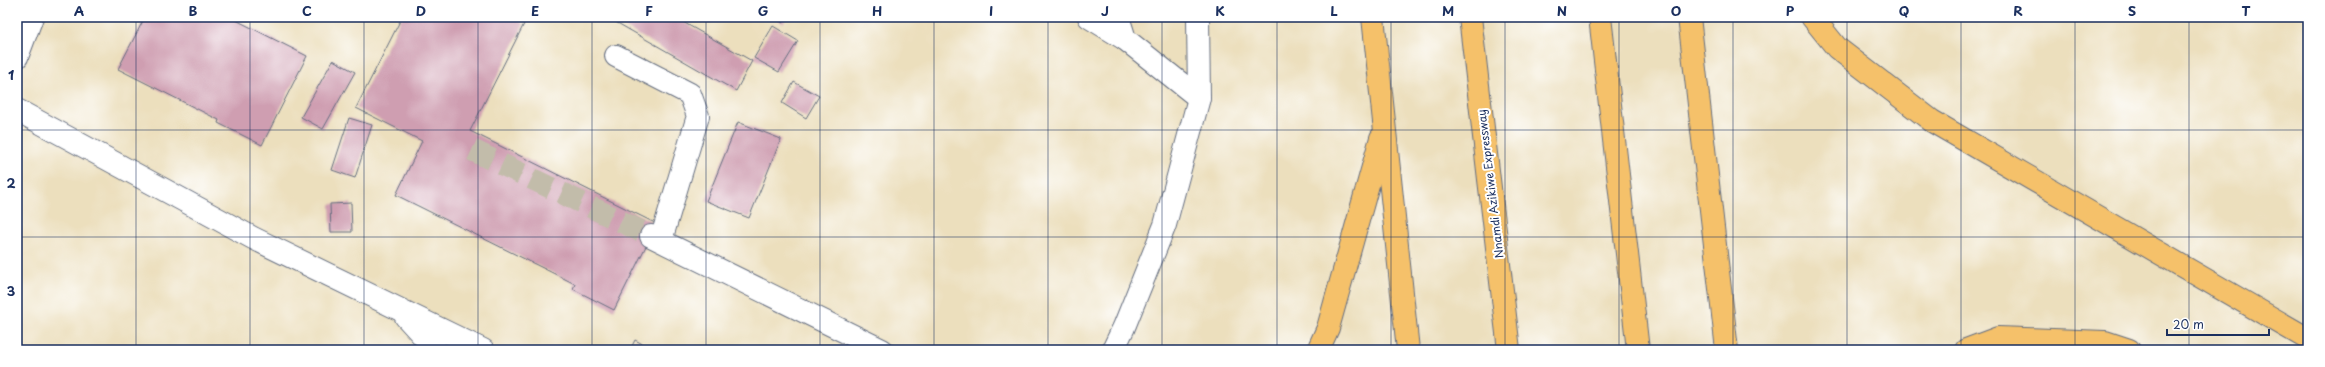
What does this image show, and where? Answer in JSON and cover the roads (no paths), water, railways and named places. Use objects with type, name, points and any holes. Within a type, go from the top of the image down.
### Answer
[{"type":"highway","points":[[1373,17],[1408,350]]},
{"type":"highway","name":"Nnamdi Azikiwe Expressway","points":[[1470,17],[1509,350]]},
{"type":"highway","points":[[1600,17],[1638,350]]},
{"type":"highway","points":[[1689,17],[1728,350]]},
{"type":"highway","points":[[1812,17],[1837,48],[1932,121],[2308,339]]},
{"type":"highway","points":[[1318,350],[1328,328],[1384,128]]},
{"type":"highway","points":[[1966,350],[1998,338],[2105,342],[2129,350]]},
{"type":"street","points":[[17,57],[32,17]]},
{"type":"street","points":[[1089,17],[1125,39],[1199,98]]},
{"type":"street","points":[[1118,17],[1125,39]]},
{"type":"street","points":[[1113,350],[1165,225],[1199,98],[1198,17]]},
{"type":"street","points":[[616,56],[690,94],[698,116],[656,238],[882,350]]},
{"type":"street","points":[[17,110],[253,238],[483,350]]},
{"type":"street","points":[[398,309],[436,350]]},
{"type":"tunnel","points":[[472,150],[651,236]]}]
